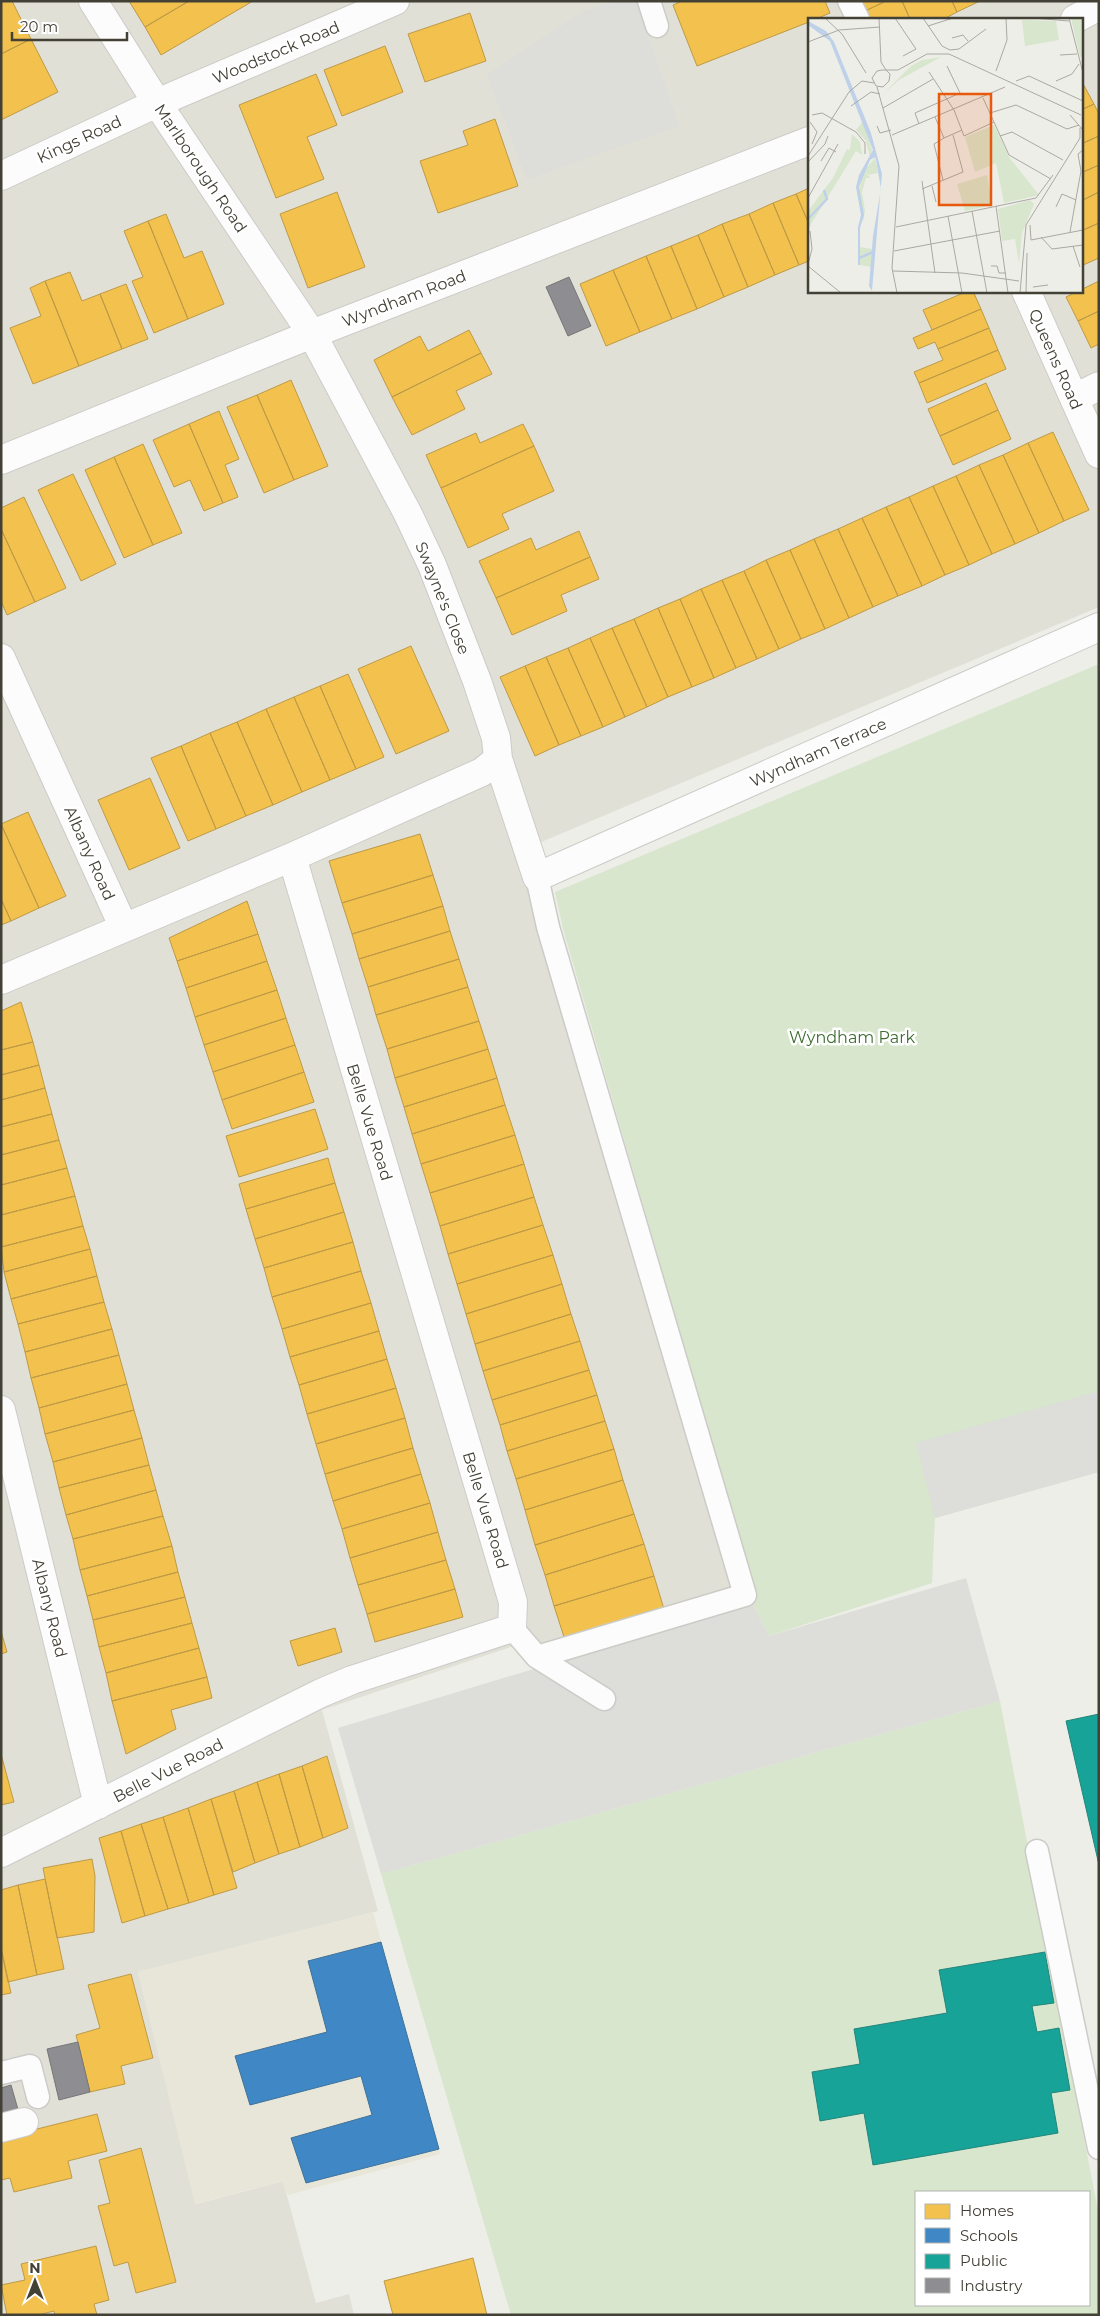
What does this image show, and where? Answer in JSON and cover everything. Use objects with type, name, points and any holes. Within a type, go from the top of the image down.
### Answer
[{"type":"street","name":"Marlborough Road","points":[[93,1],[158,103],[312,334]]},
{"type":"street","name":"Woodstock Road","points":[[158,103],[395,1]]},
{"type":"street","points":[[1077,18],[1099,6]]},
{"type":"street","name":"Kings Road","points":[[1,176],[158,103]]},
{"type":"street","name":"Wyndham Road","points":[[1,460],[312,334],[808,141]]},
{"type":"street","name":"Queens Road","points":[[1026,292],[1099,454]]},
{"type":"street","name":"Swayne's Close","points":[[312,334],[408,514],[432,565],[477,682],[496,738],[498,759],[536,877]]},
{"type":"street","points":[[1075,398],[1099,386]]},
{"type":"street","name":"Wyndham Terrace","points":[[536,877],[1099,628]]},
{"type":"street","name":"Albany Road","points":[[1,658],[124,928]]},
{"type":"street","points":[[1,980],[292,857],[482,772],[498,759]]},
{"type":"street","name":"Belle Vue Road","points":[[1,1853],[344,1683],[512,1628],[513,1602],[292,857]]},
{"type":"street","name":"Albany Road","points":[[1,1410],[98,1805]]},
{"type":"lane","points":[[649,1],[657,26]]},
{"type":"lane","points":[[849,1],[858,18]]},
{"type":"lane","points":[[536,877],[548,927],[745,1595],[537,1657]]},
{"type":"lane","points":[[512,1628],[537,1657],[604,1700]]},
{"type":"lane","points":[[1036,1851],[1099,2148]]},
{"type":"lane","points":[[1,2073],[30,2066],[38,2097]]},
{"type":"shaded area","points":[[1,1],[1099,1],[1099,607],[520,851],[737,1594],[551,1649],[511,1647],[322,1710],[378,1911],[138,1972],[196,2204],[283,2181],[316,2303],[349,2294],[354,2315],[1,2315]]},
{"type":"shaded area","points":[[615,1],[636,1],[679,126],[527,179],[487,75],[582,12]]},
{"type":"shaded area","points":[[1099,1391],[1099,1472],[935,1518],[916,1443]]},
{"type":"shaded area","points":[[966,1578],[1000,1701],[381,1874],[338,1728],[752,1603],[769,1636]]},
{"type":"shaded area","points":[[373,1912],[440,2154],[288,2195],[282,2181],[195,2204],[138,1972]]},
{"type":"green space","name":"Wyndham Park","points":[[1099,664],[1099,1472],[935,1518],[932,1583],[769,1636],[752,1603],[755,1591],[563,929],[555,892]]},
{"type":"green space","points":[[1000,1701],[1099,2216],[1099,2315],[511,2315],[381,1874]]},
{"type":"building: Homes","points":[[1,1],[12,1],[31,39],[1,54]]},
{"type":"building: Homes","points":[[129,1],[189,1],[145,27]]},
{"type":"building: Homes","points":[[189,1],[253,1],[161,55],[145,27]]},
{"type":"building: Homes","points":[[682,1],[825,1],[830,13],[818,18],[808,18],[808,22],[697,66],[673,5]]},
{"type":"building: Homes","points":[[858,1],[886,1],[863,12]]},
{"type":"building: Homes","points":[[886,1],[902,1],[910,18],[866,18],[863,12]]},
{"type":"building: Homes","points":[[902,1],[952,1],[957,12],[946,18],[910,18]]},
{"type":"building: Homes","points":[[952,1],[980,1],[957,12]]},
{"type":"building: Homes","points":[[470,13],[486,61],[425,82],[408,34]]},
{"type":"building: Homes","points":[[31,39],[58,92],[1,120],[1,54]]},
{"type":"building: Homes","points":[[385,46],[403,92],[342,116],[324,70]]},
{"type":"building: Homes","points":[[316,74],[337,125],[307,137],[324,179],[276,198],[239,105]]},
{"type":"building: Homes","points":[[1082,82],[1094,104],[1082,110]]},
{"type":"building: Homes","points":[[1094,104],[1099,114],[1099,136],[1082,144],[1082,110]]},
{"type":"building: Homes","points":[[495,119],[518,186],[438,213],[420,161],[468,145],[463,131]]},
{"type":"building: Homes","points":[[1099,136],[1099,165],[1082,173],[1082,144]]},
{"type":"building: Homes","points":[[1099,165],[1099,192],[1082,200],[1082,173]]},
{"type":"building: Homes","points":[[808,188],[808,222],[796,194]]},
{"type":"building: Homes","points":[[337,192],[365,267],[308,288],[280,214]]},
{"type":"building: Homes","points":[[1099,192],[1099,223],[1082,231],[1082,200]]},
{"type":"building: Homes","points":[[796,194],[808,222],[808,261],[799,265],[773,203]]},
{"type":"building: Homes","points":[[773,203],[799,265],[775,275],[749,214]]},
{"type":"building: Homes","points":[[166,214],[184,258],[202,251],[224,304],[188,319],[148,221]]},
{"type":"building: Homes","points":[[749,214],[775,275],[748,287],[722,224]]},
{"type":"building: Homes","points":[[148,221],[188,319],[154,333],[132,281],[143,277],[124,231]]},
{"type":"building: Homes","points":[[1099,223],[1099,258],[1082,266],[1082,231]]},
{"type":"building: Homes","points":[[722,224],[748,287],[724,297],[698,235]]},
{"type":"building: Homes","points":[[698,235],[724,297],[697,309],[671,246]]},
{"type":"building: Homes","points":[[671,246],[697,309],[672,319],[646,256]]},
{"type":"building: Homes","points":[[646,256],[672,319],[640,332],[613,270]]},
{"type":"building: Homes","points":[[613,270],[640,332],[606,346],[580,284]]},
{"type":"building: Homes","points":[[70,272],[82,301],[100,294],[122,349],[79,366],[45,281]]},
{"type":"building: Homes","points":[[45,281],[79,366],[33,384],[10,328],[41,316],[30,288]]},
{"type":"building: Homes","points":[[1099,281],[1099,311],[1078,321],[1066,297],[1076,292],[1082,292],[1082,289]]},
{"type":"building: Homes","points":[[126,284],[148,339],[122,349],[100,294]]},
{"type":"building: Homes","points":[[966,292],[973,292],[981,309],[932,330],[923,310]]},
{"type":"building: Homes","points":[[981,309],[989,328],[938,349],[935,342],[918,349],[913,338]]},
{"type":"building: Homes","points":[[1099,311],[1099,344],[1091,348],[1078,321]]},
{"type":"building: Homes","points":[[989,328],[998,350],[919,383],[914,372],[943,360],[938,349]]},
{"type":"building: Homes","points":[[469,330],[481,353],[392,397],[374,360],[420,336],[428,351]]},
{"type":"building: Homes","points":[[998,350],[1006,369],[927,403],[919,383]]},
{"type":"building: Homes","points":[[481,353],[492,374],[456,391],[465,409],[412,435],[392,397]]},
{"type":"building: Homes","points":[[291,380],[328,466],[294,480],[257,395]]},
{"type":"building: Homes","points":[[986,383],[998,410],[940,436],[928,409]]},
{"type":"building: Homes","points":[[257,395],[294,480],[264,493],[227,407]]},
{"type":"building: Homes","points":[[998,410],[1011,439],[953,465],[940,436]]},
{"type":"building: Homes","points":[[219,411],[239,459],[225,465],[238,497],[223,503],[189,424]]},
{"type":"building: Homes","points":[[189,424],[223,503],[204,511],[190,480],[174,487],[153,440]]},
{"type":"building: Homes","points":[[523,424],[534,446],[441,488],[426,455],[476,433],[480,443]]},
{"type":"building: Homes","points":[[1053,432],[1089,510],[1064,521],[1028,443]]},
{"type":"building: Homes","points":[[1028,443],[1064,521],[1039,533],[1003,455]]},
{"type":"building: Homes","points":[[143,444],[182,533],[153,545],[114,457]]},
{"type":"building: Homes","points":[[534,446],[554,491],[502,514],[509,529],[468,548],[441,488]]},
{"type":"building: Homes","points":[[1003,455],[1039,533],[1015,544],[979,465]]},
{"type":"building: Homes","points":[[114,457],[153,545],[124,558],[85,470]]},
{"type":"building: Homes","points":[[979,465],[1015,544],[992,554],[956,476]]},
{"type":"building: Homes","points":[[73,474],[116,564],[81,581],[38,490]]},
{"type":"building: Homes","points":[[956,476],[992,554],[969,565],[933,486]]},
{"type":"building: Homes","points":[[933,486],[969,565],[945,575],[909,497]]},
{"type":"building: Homes","points":[[24,497],[66,588],[35,602],[1,529],[1,508]]},
{"type":"building: Homes","points":[[909,497],[945,575],[922,586],[886,507]]},
{"type":"building: Homes","points":[[886,507],[922,586],[898,596],[862,518]]},
{"type":"building: Homes","points":[[862,518],[898,596],[873,607],[838,529]]},
{"type":"building: Homes","points":[[1,529],[35,602],[7,615],[1,601]]},
{"type":"building: Homes","points":[[838,529],[873,607],[849,618],[814,539]]},
{"type":"building: Homes","points":[[579,531],[590,557],[496,598],[479,561],[531,538],[536,550]]},
{"type":"building: Homes","points":[[814,539],[849,618],[825,629],[790,550]]},
{"type":"building: Homes","points":[[790,550],[825,629],[801,639],[766,560]]},
{"type":"building: Homes","points":[[590,557],[599,579],[561,595],[567,611],[512,635],[496,598]]},
{"type":"building: Homes","points":[[766,560],[801,639],[779,649],[744,571]]},
{"type":"building: Homes","points":[[744,571],[779,649],[757,659],[722,580]]},
{"type":"building: Homes","points":[[722,580],[757,659],[736,668],[701,589]]},
{"type":"building: Homes","points":[[701,589],[736,668],[714,678],[680,599]]},
{"type":"building: Homes","points":[[680,599],[714,678],[692,687],[658,608]]},
{"type":"building: Homes","points":[[658,608],[692,687],[668,697],[634,619]]},
{"type":"building: Homes","points":[[634,619],[668,697],[647,707],[612,628]]},
{"type":"building: Homes","points":[[612,628],[647,707],[625,717],[590,638]]},
{"type":"building: Homes","points":[[590,638],[625,717],[603,727],[568,648]]},
{"type":"building: Homes","points":[[411,646],[449,731],[396,754],[358,669]]},
{"type":"building: Homes","points":[[568,648],[603,727],[581,736],[546,657]]},
{"type":"building: Homes","points":[[546,657],[581,736],[559,745],[525,666]]},
{"type":"building: Homes","points":[[525,666],[559,745],[535,756],[500,677]]},
{"type":"building: Homes","points":[[348,674],[384,757],[356,769],[320,686]]},
{"type":"building: Homes","points":[[320,686],[356,769],[330,780],[294,697]]},
{"type":"building: Homes","points":[[294,697],[330,780],[302,792],[266,709]]},
{"type":"building: Homes","points":[[266,709],[302,792],[273,805],[237,722]]},
{"type":"building: Homes","points":[[237,722],[273,805],[246,816],[210,733]]},
{"type":"building: Homes","points":[[210,733],[246,816],[216,829],[181,746]]},
{"type":"building: Homes","points":[[181,746],[216,829],[188,841],[151,758]]},
{"type":"building: Homes","points":[[150,778],[180,848],[129,870],[98,800]]},
{"type":"building: Homes","points":[[28,812],[66,896],[39,908],[1,824]]},
{"type":"building: Homes","points":[[1,824],[39,908],[11,921],[1,899]]},
{"type":"building: Homes","points":[[420,834],[433,875],[342,903],[329,861]]},
{"type":"building: Homes","points":[[433,875],[443,906],[352,934],[342,903]]},
{"type":"building: Homes","points":[[1,899],[11,921],[1,925]]},
{"type":"building: Homes","points":[[247,901],[258,934],[177,961],[169,938]]},
{"type":"building: Homes","points":[[443,906],[450,931],[359,959],[352,934]]},
{"type":"building: Homes","points":[[450,931],[459,959],[368,987],[359,959]]},
{"type":"building: Homes","points":[[258,934],[267,961],[186,988],[177,961]]},
{"type":"building: Homes","points":[[459,959],[468,987],[376,1015],[368,987]]},
{"type":"building: Homes","points":[[267,961],[277,990],[195,1017],[186,988]]},
{"type":"building: Homes","points":[[468,987],[479,1021],[387,1049],[376,1015]]},
{"type":"building: Homes","points":[[277,990],[286,1018],[204,1045],[195,1017]]},
{"type":"building: Homes","points":[[21,1002],[33,1042],[1,1050],[1,1011]]},
{"type":"building: Homes","points":[[286,1018],[295,1045],[213,1072],[204,1045]]},
{"type":"building: Homes","points":[[479,1021],[488,1049],[395,1078],[387,1049]]},
{"type":"building: Homes","points":[[33,1042],[39,1065],[1,1075],[1,1050]]},
{"type":"building: Homes","points":[[295,1045],[304,1072],[222,1100],[213,1072]]},
{"type":"building: Homes","points":[[488,1049],[497,1078],[404,1107],[395,1078]]},
{"type":"building: Homes","points":[[39,1065],[45,1088],[1,1100],[1,1075]]},
{"type":"building: Homes","points":[[304,1072],[314,1102],[232,1129],[222,1100]]},
{"type":"building: Homes","points":[[497,1078],[505,1105],[412,1134],[404,1107]]},
{"type":"building: Homes","points":[[45,1088],[52,1114],[1,1127],[1,1100]]},
{"type":"building: Homes","points":[[505,1105],[515,1135],[421,1164],[412,1134]]},
{"type":"building: Homes","points":[[315,1109],[328,1149],[239,1177],[226,1136]]},
{"type":"building: Homes","points":[[52,1114],[59,1140],[1,1155],[1,1127]]},
{"type":"building: Homes","points":[[515,1135],[524,1164],[430,1193],[421,1164]]},
{"type":"building: Homes","points":[[59,1140],[67,1168],[1,1185],[1,1155]]},
{"type":"building: Homes","points":[[328,1158],[335,1183],[246,1209],[239,1184]]},
{"type":"building: Homes","points":[[524,1164],[534,1197],[440,1226],[430,1193]]},
{"type":"building: Homes","points":[[67,1168],[75,1196],[1,1215],[1,1185]]},
{"type":"building: Homes","points":[[335,1183],[344,1212],[255,1239],[246,1209]]},
{"type":"building: Homes","points":[[75,1196],[83,1226],[1,1247],[1,1215]]},
{"type":"building: Homes","points":[[534,1197],[543,1225],[448,1254],[440,1226]]},
{"type":"building: Homes","points":[[344,1212],[353,1242],[264,1268],[255,1239]]},
{"type":"building: Homes","points":[[543,1225],[553,1255],[457,1284],[448,1254]]},
{"type":"building: Homes","points":[[83,1226],[90,1249],[4,1272],[1,1247]]},
{"type":"building: Homes","points":[[353,1242],[361,1271],[272,1297],[264,1268]]},
{"type":"building: Homes","points":[[90,1249],[97,1276],[11,1299],[4,1272]]},
{"type":"building: Homes","points":[[553,1255],[562,1284],[466,1314],[457,1284]]},
{"type":"building: Homes","points":[[361,1271],[371,1303],[282,1329],[272,1297]]},
{"type":"building: Homes","points":[[97,1276],[104,1302],[18,1324],[11,1299]]},
{"type":"building: Homes","points":[[562,1284],[571,1314],[475,1344],[466,1314]]},
{"type":"building: Homes","points":[[104,1302],[112,1329],[25,1352],[18,1324]]},
{"type":"building: Homes","points":[[371,1303],[379,1331],[290,1357],[282,1329]]},
{"type":"building: Homes","points":[[571,1314],[580,1341],[483,1371],[475,1344]]},
{"type":"building: Homes","points":[[112,1329],[119,1355],[31,1378],[25,1352]]},
{"type":"building: Homes","points":[[379,1331],[387,1359],[299,1385],[290,1357]]},
{"type":"building: Homes","points":[[580,1341],[589,1370],[492,1400],[483,1371]]},
{"type":"building: Homes","points":[[119,1355],[127,1384],[39,1408],[31,1378]]},
{"type":"building: Homes","points":[[387,1359],[396,1388],[307,1414],[299,1385]]},
{"type":"building: Homes","points":[[589,1370],[597,1395],[500,1425],[492,1400]]},
{"type":"building: Homes","points":[[127,1384],[134,1410],[45,1434],[39,1408]]},
{"type":"building: Homes","points":[[396,1388],[405,1418],[316,1444],[307,1414]]},
{"type":"building: Homes","points":[[597,1395],[605,1421],[507,1451],[500,1425]]},
{"type":"building: Homes","points":[[134,1410],[142,1438],[53,1462],[45,1434]]},
{"type":"building: Homes","points":[[405,1418],[413,1448],[325,1474],[316,1444]]},
{"type":"building: Homes","points":[[605,1421],[614,1449],[516,1479],[507,1451]]},
{"type":"building: Homes","points":[[142,1438],[149,1465],[59,1488],[53,1462]]},
{"type":"building: Homes","points":[[413,1448],[421,1474],[333,1501],[325,1474]]},
{"type":"building: Homes","points":[[614,1449],[623,1480],[525,1510],[516,1479]]},
{"type":"building: Homes","points":[[149,1465],[156,1490],[66,1515],[59,1488]]},
{"type":"building: Homes","points":[[421,1474],[430,1503],[342,1529],[333,1501]]},
{"type":"building: Homes","points":[[623,1480],[634,1514],[535,1545],[525,1510]]},
{"type":"building: Homes","points":[[156,1490],[163,1516],[73,1539],[66,1515]]},
{"type":"building: Homes","points":[[430,1503],[438,1532],[350,1558],[342,1529]]},
{"type":"building: Homes","points":[[634,1514],[644,1544],[545,1575],[535,1545]]},
{"type":"building: Homes","points":[[163,1516],[172,1546],[80,1570],[73,1539]]},
{"type":"building: Homes","points":[[438,1532],[446,1560],[358,1585],[350,1558]]},
{"type":"building: Homes","points":[[644,1544],[654,1576],[554,1606],[545,1575]]},
{"type":"building: Homes","points":[[172,1546],[178,1572],[87,1596],[80,1570]]},
{"type":"building: Homes","points":[[446,1560],[455,1589],[367,1614],[358,1585]]},
{"type":"building: Homes","points":[[178,1572],[185,1597],[93,1620],[87,1596]]},
{"type":"building: Homes","points":[[654,1576],[664,1609],[565,1640],[554,1606]]},
{"type":"building: Homes","points":[[455,1589],[463,1617],[375,1642],[367,1614]]},
{"type":"building: Homes","points":[[185,1597],[192,1623],[99,1647],[93,1620]]},
{"type":"building: Homes","points":[[192,1623],[199,1648],[106,1673],[99,1647]]},
{"type":"building: Homes","points":[[335,1628],[342,1652],[298,1666],[290,1641]]},
{"type":"building: Homes","points":[[1,1631],[7,1652],[1,1654]]},
{"type":"building: Homes","points":[[199,1648],[207,1677],[112,1701],[106,1673]]},
{"type":"building: Homes","points":[[207,1677],[212,1698],[171,1710],[176,1729],[126,1754],[112,1701]]},
{"type":"building: Homes","points":[[1,1754],[14,1802],[1,1805]]},
{"type":"building: Homes","points":[[327,1756],[348,1828],[323,1838],[302,1766]]},
{"type":"building: Homes","points":[[302,1766],[323,1838],[300,1847],[279,1774]]},
{"type":"building: Homes","points":[[279,1774],[300,1847],[279,1854],[257,1782]]},
{"type":"building: Homes","points":[[257,1782],[279,1854],[255,1863],[234,1791]]},
{"type":"building: Homes","points":[[234,1791],[255,1863],[233,1872],[211,1799]]},
{"type":"building: Homes","points":[[211,1799],[237,1888],[214,1895],[188,1808]]},
{"type":"building: Homes","points":[[188,1808],[214,1895],[189,1903],[163,1817]]},
{"type":"building: Homes","points":[[163,1817],[189,1903],[168,1909],[141,1824]]},
{"type":"building: Homes","points":[[141,1824],[168,1909],[145,1916],[121,1831]]},
{"type":"building: Homes","points":[[121,1831],[145,1916],[122,1923],[99,1838]]},
{"type":"building: Homes","points":[[92,1859],[95,1876],[94,1932],[57,1938],[43,1868]]},
{"type":"building: Homes","points":[[45,1879],[64,1969],[37,1975],[18,1885]]},
{"type":"building: Homes","points":[[18,1885],[37,1975],[8,1982],[1,1948],[1,1890]]},
{"type":"building: Homes","points":[[1,1948],[11,1993],[1,1995]]},
{"type":"building: Homes","points":[[131,1974],[153,2058],[121,2066],[125,2084],[90,2092],[76,2035],[100,2028],[88,1985]]},
{"type":"building: Homes","points":[[97,2114],[107,2151],[68,2161],[72,2178],[14,2192],[10,2178],[1,2180],[1,2138]]},
{"type":"building: Homes","points":[[141,2148],[176,2282],[136,2293],[128,2262],[114,2266],[98,2206],[110,2203],[99,2160]]},
{"type":"building: Homes","points":[[96,2246],[109,2300],[94,2304],[97,2315],[55,2315],[54,2311],[38,2315],[7,2315],[1,2285],[25,2280],[21,2264]]},
{"type":"building: Homes","points":[[473,2258],[487,2315],[393,2315],[384,2281]]},
{"type":"building: Schools","points":[[381,1942],[439,2149],[306,2183],[291,2138],[372,2115],[361,2076],[250,2105],[235,2056],[327,2032],[308,1961]]},
{"type":"building: Public","points":[[1099,1714],[1099,1865],[1066,1721]]},
{"type":"building: Public","points":[[1045,1952],[1054,2003],[1032,2006],[1037,2032],[1059,2028],[1070,2090],[1051,2093],[1058,2133],[873,2165],[864,2113],[820,2121],[812,2072],[860,2064],[854,2029],[947,2013],[939,1970]]},
{"type":"building: Industry","points":[[569,277],[591,326],[568,336],[546,287]]},
{"type":"building: Industry","points":[[78,2042],[90,2092],[59,2100],[47,2049]]},
{"type":"building: Industry","points":[[11,2085],[19,2113],[1,2117],[1,2088]]}]
